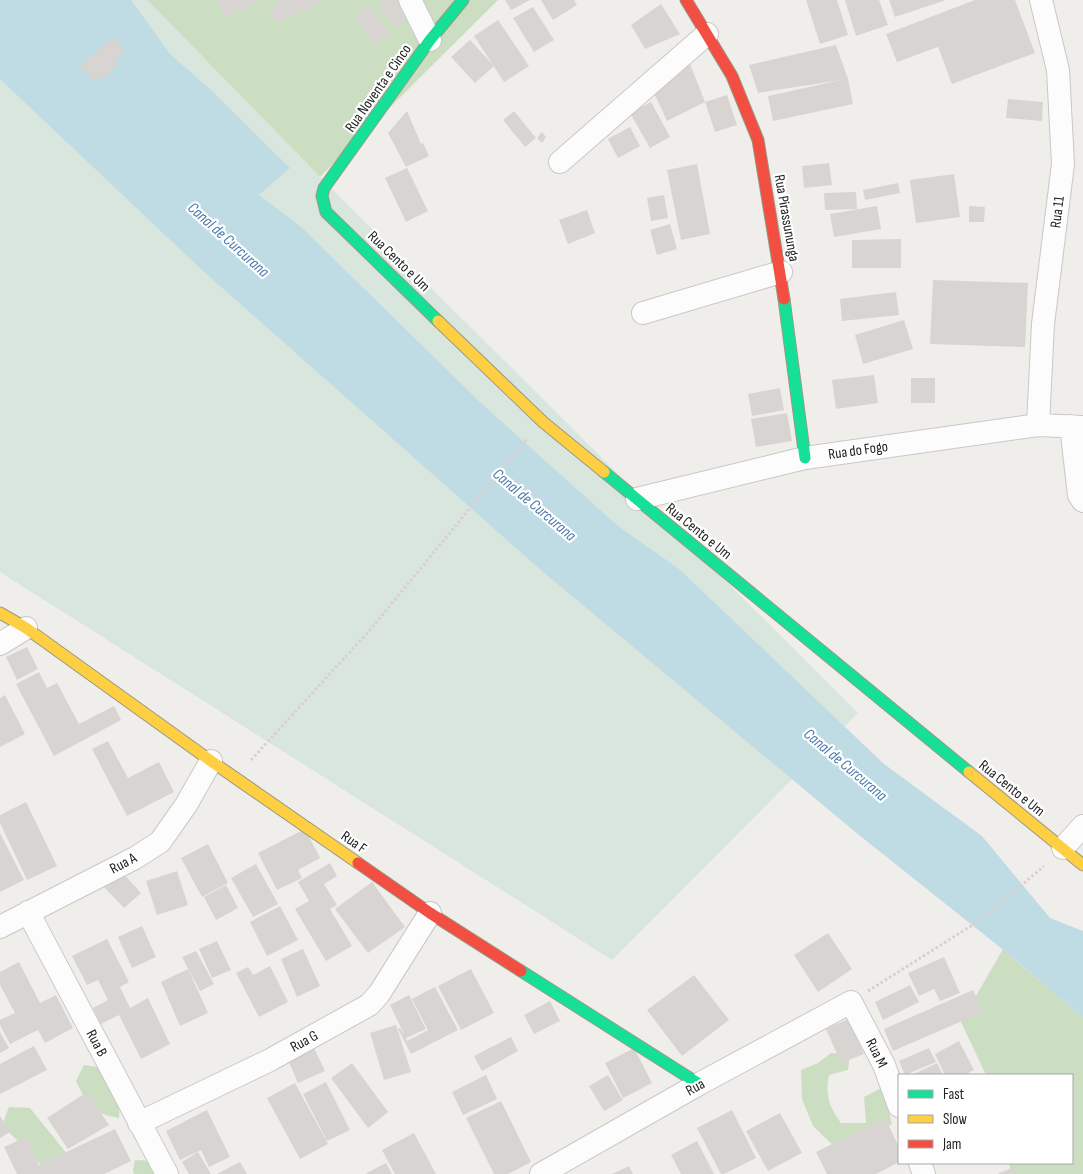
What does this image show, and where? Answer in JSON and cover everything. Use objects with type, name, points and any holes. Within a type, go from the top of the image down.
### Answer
[{"type":"street","points":[[410,0],[430,40]]},
{"type":"street","name":"Rua Noventa e Cinco","points":[[322,196],[324,188],[430,40],[463,0]]},
{"type":"street","name":"Rua Pirassununga","points":[[686,0],[732,76],[758,140],[781,272],[805,458]]},
{"type":"street","name":"Rua 11","points":[[1038,425],[1043,324],[1063,164],[1058,70],[1041,0]]},
{"type":"street","points":[[560,162],[707,34]]},
{"type":"street","name":"Rua Cento e Um","points":[[322,196],[326,212],[543,422],[1083,865]]},
{"type":"street","points":[[643,314],[781,272]]},
{"type":"street","name":"Rua do Fogo","points":[[637,499],[805,458],[1038,425],[1077,427]]},
{"type":"street","points":[[1077,427],[1078,495],[1083,502]]},
{"type":"street","name":"Rua F","points":[[0,613],[26,628],[235,778],[430,913],[700,1084]]},
{"type":"street","points":[[0,644],[26,628]]},
{"type":"street","name":"Rua A","points":[[0,927],[135,858],[160,842],[186,805],[211,761]]},
{"type":"street","points":[[1063,848],[1083,826]]},
{"type":"street","name":"Rua B","points":[[28,912],[167,1174]]},
{"type":"street","name":"Rua G","points":[[139,1123],[270,1060],[369,1005],[379,994],[430,913]]},
{"type":"street","name":"Rua","points":[[541,1174],[700,1084],[851,1002]]},
{"type":"street","name":"Rua M","points":[[851,1002],[884,1066],[898,1103]]},
{"type":"path","points":[[235,778],[370,630],[528,438]]},
{"type":"path","points":[[851,1002],[965,931],[982,919],[1033,875]]},
{"type":"green space","points":[[147,0],[498,0],[320,177]]},
{"type":"green space","points":[[1003,949],[1083,1018],[1083,1174],[1011,1174],[1009,1164],[1073,1164],[1073,1074],[986,1074],[961,1022]]},
{"type":"green space","points":[[831,1053],[850,1054],[848,1070],[829,1075],[828,1082],[829,1100],[841,1123],[866,1123],[864,1097],[883,1087],[892,1124],[871,1138],[837,1149],[813,1126],[802,1099],[801,1070],[818,1063]]},
{"type":"green space","points":[[84,1065],[105,1068],[120,1095],[119,1118],[96,1111],[87,1102],[76,1081]]},
{"type":"green space","points":[[9,1107],[30,1108],[72,1160],[50,1174],[2,1125]]},
{"type":"green space","points":[[135,1160],[154,1161],[162,1174],[134,1174]]},
{"type":"shaded area","points":[[0,0],[147,0],[320,177],[858,713],[612,960],[0,572]]},
{"type":"water","name":"Canal de Curcurana","points":[[0,0],[131,0],[170,54],[213,92],[290,168],[259,195],[300,226],[484,406],[618,526],[679,569],[884,764],[982,836],[1050,918],[1083,931],[1083,1018],[1016,960],[859,835],[542,571],[202,270],[0,79]]},
{"type":"building","points":[[218,0],[258,0],[259,3],[225,17]]},
{"type":"building","points":[[276,0],[319,0],[321,3],[277,23],[271,9],[278,5]]},
{"type":"building","points":[[384,0],[396,0],[408,18],[394,27],[378,3]]},
{"type":"building","points":[[505,0],[530,0],[511,10]]},
{"type":"building","points":[[541,0],[574,0],[577,5],[553,20]]},
{"type":"building","points":[[806,0],[837,0],[848,35],[820,44]]},
{"type":"building","points":[[845,0],[879,0],[888,25],[856,36]]},
{"type":"building","points":[[889,0],[946,0],[895,17]]},
{"type":"building","points":[[975,0],[1015,0],[1035,53],[952,84],[938,47],[897,62],[886,34]]},
{"type":"building","points":[[661,4],[680,34],[645,49],[631,25]]},
{"type":"building","points":[[370,6],[389,33],[374,44],[354,16]]},
{"type":"building","points":[[533,7],[554,40],[534,52],[513,18]]},
{"type":"building","points":[[498,20],[529,66],[504,82],[474,36]]},
{"type":"building","points":[[113,37],[126,51],[115,61],[119,64],[102,80],[99,77],[94,82],[80,66]]},
{"type":"building","points":[[470,40],[494,66],[475,83],[451,57]]},
{"type":"building","points":[[836,45],[848,79],[853,104],[773,121],[768,96],[841,80],[758,93],[749,65]]},
{"type":"building","points":[[690,64],[705,102],[667,121],[653,91]]},
{"type":"building","points":[[727,95],[737,125],[715,132],[705,102]]},
{"type":"building","points":[[1008,99],[1043,102],[1042,121],[1006,118]]},
{"type":"building","points":[[651,102],[670,137],[650,148],[630,113]]},
{"type":"building","points":[[407,111],[421,144],[423,143],[429,156],[406,167],[388,133]]},
{"type":"building","points":[[514,111],[536,138],[525,147],[503,120]]},
{"type":"building","points":[[630,127],[640,146],[618,158],[608,139]]},
{"type":"building","points":[[542,132],[546,137],[542,143],[537,138]]},
{"type":"building","points":[[829,163],[832,185],[804,188],[802,166]]},
{"type":"building","points":[[697,164],[710,234],[681,240],[667,170]]},
{"type":"building","points":[[407,168],[428,211],[406,222],[385,178]]},
{"type":"building","points":[[954,174],[960,217],[916,223],[910,180]]},
{"type":"building","points":[[898,183],[900,193],[865,200],[863,190]]},
{"type":"building","points":[[856,192],[857,209],[825,210],[824,193]]},
{"type":"building","points":[[664,195],[668,218],[651,221],[647,198]]},
{"type":"building","points":[[877,206],[881,229],[834,237],[830,214]]},
{"type":"building","points":[[969,206],[985,207],[984,222],[969,222]]},
{"type":"building","points":[[587,210],[595,233],[568,244],[559,220]]},
{"type":"building","points":[[670,224],[677,249],[657,255],[650,230]]},
{"type":"building","points":[[901,239],[901,268],[852,268],[852,240]]},
{"type":"building","points":[[933,280],[1028,283],[1025,347],[930,344]]},
{"type":"building","points":[[896,292],[899,315],[842,321],[840,299]]},
{"type":"building","points":[[904,320],[913,349],[863,364],[855,335]]},
{"type":"building","points":[[874,375],[878,403],[836,409],[832,380]]},
{"type":"building","points":[[911,378],[935,378],[935,403],[911,403]]},
{"type":"building","points":[[780,388],[784,410],[752,416],[748,394]]},
{"type":"building","points":[[787,413],[792,441],[756,447],[751,419]]},
{"type":"building","points":[[27,647],[38,669],[17,680],[6,657]]},
{"type":"building","points":[[39,672],[47,688],[57,683],[79,724],[114,706],[121,720],[54,756],[16,684]]},
{"type":"building","points":[[5,695],[25,734],[0,747],[0,698]]},
{"type":"building","points":[[108,741],[128,778],[159,762],[174,792],[127,816],[92,749]]},
{"type":"building","points":[[26,802],[57,866],[27,880],[0,823],[0,815]]},
{"type":"building","points":[[305,829],[320,858],[298,870],[302,878],[277,890],[258,853]]},
{"type":"building","points":[[0,833],[24,880],[0,892]]},
{"type":"building","points":[[208,844],[228,883],[202,897],[181,858]]},
{"type":"building","points":[[330,863],[337,876],[324,884],[337,905],[330,909],[352,946],[326,961],[295,909],[309,901],[298,882]]},
{"type":"building","points":[[256,864],[278,904],[253,917],[231,878]]},
{"type":"building","points":[[121,871],[141,893],[124,908],[104,887]]},
{"type":"building","points":[[177,871],[188,905],[157,915],[146,881]]},
{"type":"building","points":[[372,882],[405,927],[368,953],[335,909]]},
{"type":"building","points":[[226,885],[238,908],[216,920],[204,897]]},
{"type":"building","points":[[280,906],[298,940],[267,956],[250,922]]},
{"type":"building","points":[[142,926],[156,957],[132,968],[118,937]]},
{"type":"building","points":[[828,933],[852,969],[818,992],[794,955]]},
{"type":"building","points":[[107,939],[129,982],[120,987],[130,1008],[148,998],[170,1044],[141,1059],[119,1015],[101,1024],[93,1008],[108,1000],[98,980],[87,985],[72,956]]},
{"type":"building","points":[[217,941],[231,970],[212,978],[199,949]]},
{"type":"building","points":[[303,949],[320,986],[297,997],[281,959]]},
{"type":"building","points":[[196,951],[214,984],[200,991],[182,957]]},
{"type":"building","points":[[944,957],[960,993],[940,1001],[934,989],[919,996],[908,973]]},
{"type":"building","points":[[19,962],[40,1003],[56,995],[73,1028],[45,1043],[38,1030],[10,1044],[0,1025],[0,1020],[15,1013],[0,985],[0,972]]},
{"type":"building","points":[[270,966],[288,1002],[259,1017],[236,973],[248,967],[253,975]]},
{"type":"building","points":[[188,969],[208,1013],[180,1026],[161,982]]},
{"type":"building","points":[[471,969],[494,1013],[461,1030],[438,986]]},
{"type":"building","points":[[694,975],[729,1020],[682,1056],[647,1010]]},
{"type":"building","points":[[910,985],[919,1002],[883,1020],[875,1002]]},
{"type":"building","points":[[435,987],[458,1030],[411,1054],[398,1029],[400,1028],[405,1036],[390,1005],[409,995],[426,1029],[406,1038],[407,1041],[428,1030],[412,999]]},
{"type":"building","points":[[973,990],[983,1012],[893,1051],[884,1029]]},
{"type":"building","points":[[550,1001],[560,1021],[534,1034],[524,1015]]},
{"type":"building","points":[[848,1019],[864,1054],[841,1063],[826,1029]]},
{"type":"building","points":[[396,1025],[411,1072],[384,1080],[370,1033]]},
{"type":"building","points":[[0,1032],[9,1048],[0,1053]]},
{"type":"building","points":[[511,1037],[518,1051],[482,1071],[474,1056]]},
{"type":"building","points":[[959,1041],[974,1070],[967,1074],[945,1074],[935,1054]]},
{"type":"building","points":[[34,1046],[47,1070],[0,1094],[0,1064]]},
{"type":"building","points":[[314,1048],[325,1071],[298,1083],[288,1060]]},
{"type":"building","points":[[634,1048],[652,1083],[623,1098],[605,1063]]},
{"type":"building","points":[[929,1048],[936,1062],[905,1074],[899,1061]]},
{"type":"building","points":[[352,1063],[388,1112],[368,1128],[331,1078]]},
{"type":"building","points":[[937,1063],[942,1074],[914,1074]]},
{"type":"building","points":[[486,1075],[497,1099],[463,1115],[452,1092]]},
{"type":"building","points":[[608,1075],[623,1100],[604,1111],[589,1086]]},
{"type":"building","points":[[326,1082],[350,1130],[327,1141],[303,1094]]},
{"type":"building","points":[[295,1083],[328,1144],[300,1159],[267,1098]]},
{"type":"building","points":[[87,1092],[109,1125],[68,1149],[47,1118]]},
{"type":"building","points":[[501,1101],[531,1162],[508,1174],[494,1174],[466,1118]]},
{"type":"building","points":[[207,1110],[230,1157],[209,1167],[201,1150],[180,1160],[166,1131]]},
{"type":"building","points":[[732,1110],[756,1158],[721,1174],[697,1128]]},
{"type":"building","points":[[780,1113],[802,1153],[768,1171],[746,1131]]},
{"type":"building","points":[[0,1116],[10,1132],[0,1138]]},
{"type":"building","points":[[885,1118],[898,1145],[898,1163],[876,1174],[827,1174],[816,1152]]},
{"type":"building","points":[[115,1129],[131,1161],[104,1174],[17,1174],[4,1147],[26,1137],[39,1165]]},
{"type":"building","points":[[414,1133],[436,1174],[395,1174],[382,1150]]},
{"type":"building","points":[[697,1141],[714,1174],[681,1174],[671,1155]]},
{"type":"building","points":[[198,1152],[211,1174],[189,1174],[182,1162]]},
{"type":"building","points":[[240,1162],[247,1174],[217,1174]]},
{"type":"building","points":[[386,1163],[392,1174],[365,1174]]},
{"type":"building","points":[[629,1166],[633,1174],[612,1174]]},
{"type":"building","points":[[1012,1168],[1015,1174],[997,1174]]},
{"type":"traffic: fast","points":[[438,321],[326,212],[322,196],[324,188],[430,40],[463,0]]},
{"type":"traffic: fast","points":[[784,299],[805,458]]},
{"type":"traffic: fast","points":[[604,472],[969,772]]},
{"type":"traffic: fast","points":[[521,971],[699,1084]]},
{"type":"traffic: slow","points":[[438,321],[543,422],[604,472]]},
{"type":"traffic: slow","points":[[0,613],[26,628],[211,761],[358,863]]},
{"type":"traffic: slow","points":[[969,772],[1083,865]]},
{"type":"traffic: jam","points":[[686,0],[732,76],[758,140],[784,299]]},
{"type":"traffic: jam","points":[[358,863],[430,913],[521,971]]}]
